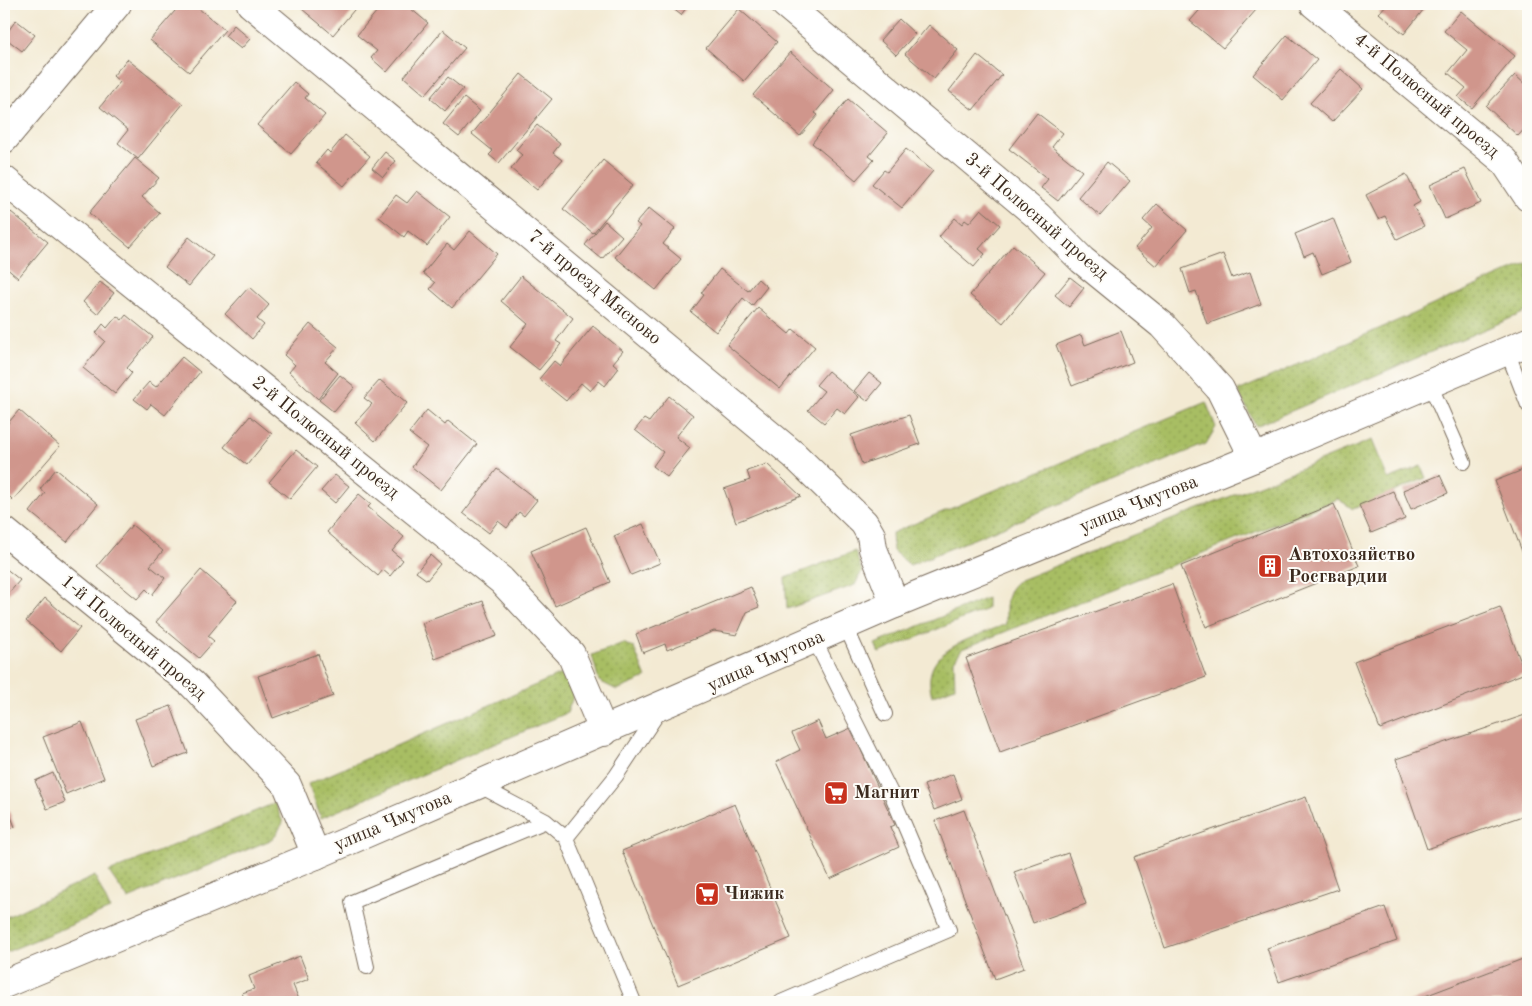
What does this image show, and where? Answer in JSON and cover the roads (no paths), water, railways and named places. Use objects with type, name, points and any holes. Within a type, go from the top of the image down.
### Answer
[{"type":"street","points":[[4,139],[117,4]]},
{"type":"street","name":"7-й проезд Мясново","points":[[251,4],[794,455],[864,523],[895,604]]},
{"type":"street","name":"3-й Полюсный проезд","points":[[785,4],[1038,216],[1082,260],[1162,325],[1220,389],[1254,458]]},
{"type":"street","name":"4-й Полюсный проезд","points":[[1314,4],[1504,161],[1528,197]]},
{"type":"street","name":"2-й Полюсный проезд","points":[[4,180],[501,580],[571,654],[604,732]]},
{"type":"street","name":"улица Чмутова","points":[[4,984],[316,855],[815,641],[895,604],[1254,458],[1523,345]]},
{"type":"street","name":"1-й Полюсный проезд","points":[[4,531],[192,684],[287,785],[316,855]]},
{"type":"lane","points":[[1523,345],[1528,406]]},
{"type":"lane","points":[[1430,384],[1464,462]]},
{"type":"lane","points":[[846,627],[885,714]]},
{"type":"lane","points":[[781,1002],[949,930],[890,791],[815,641]]},
{"type":"lane","points":[[566,838],[616,776],[662,707]]},
{"type":"lane","points":[[478,785],[546,821],[566,838],[634,1002]]},
{"type":"lane","points":[[367,967],[352,902],[546,821]]},
{"type":"place","name":"Автохозяйство Росгвардии","points":[[1270,566]]},
{"type":"place","name":"Магнит","points":[[836,793]]},
{"type":"place","name":"Чижик","points":[[707,894]]}]
